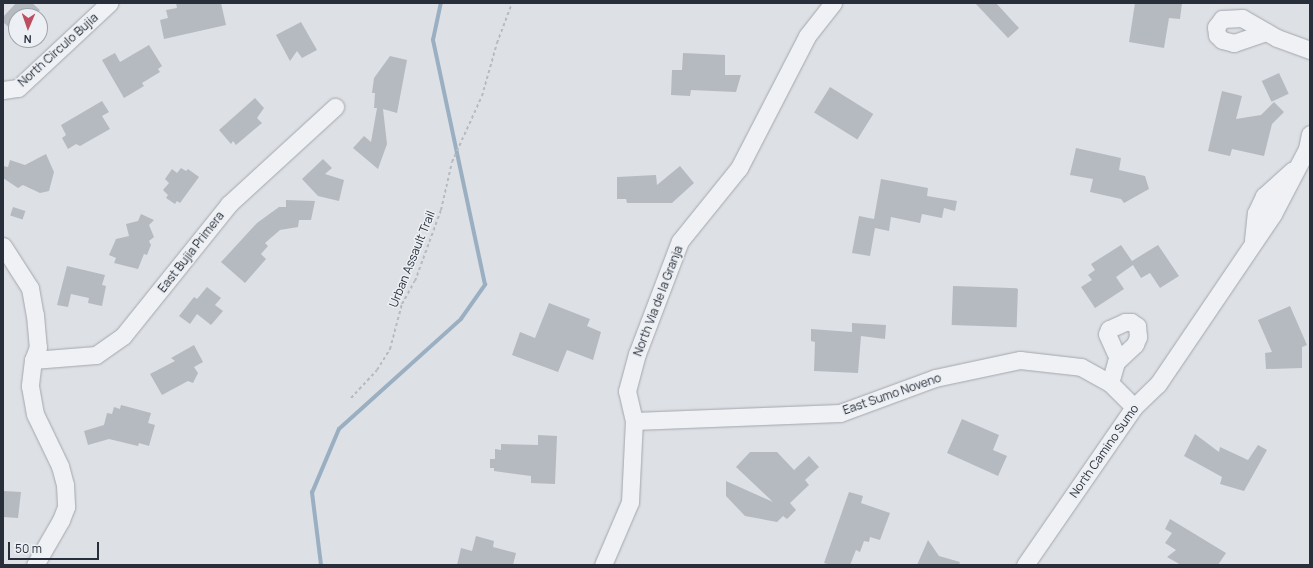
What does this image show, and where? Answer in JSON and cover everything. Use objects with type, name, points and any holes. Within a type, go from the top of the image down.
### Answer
[{"type":"street","name":"North Circulo Bujia","points":[[3,90],[18,88],[109,3]]},
{"type":"street","name":"North Via de la Granja","points":[[603,565],[630,502],[634,421],[627,391],[637,354],[680,241],[739,168],[807,36],[833,3]]},
{"type":"street","points":[[1266,32],[1310,50]]},
{"type":"street","name":"East Bujia Primera","points":[[33,360],[96,355],[123,336],[230,204],[335,107]]},
{"type":"street","name":"North Camino Sumo","points":[[1025,565],[1134,407],[1158,384],[1253,240],[1273,214],[1293,170],[1306,149],[1310,134]]},
{"type":"street","points":[[4,248],[30,288],[38,347],[33,360],[30,386],[35,414],[60,466],[65,485],[66,507],[61,520],[35,565]]},
{"type":"street","points":[[1110,383],[1118,358]]},
{"type":"street","name":"East Sumo Noveno","points":[[634,421],[840,413],[935,378],[1020,360],[1081,367],[1110,383],[1134,407]]},
{"type":"path","name":"Urban Assault Trail","points":[[351,398],[378,370],[390,349],[402,304],[415,281],[442,210],[452,162],[482,96],[497,44],[512,3]]},
{"type":"building","points":[[16,3],[32,3],[38,8],[11,8]]},
{"type":"building","points":[[176,3],[221,3],[226,25],[164,39],[160,20],[168,18],[166,10],[177,8]]},
{"type":"building","points":[[975,3],[996,3],[1019,28],[1008,38]]},
{"type":"building","points":[[1135,3],[1182,3],[1180,19],[1169,18],[1164,48],[1129,42]]},
{"type":"building","points":[[8,12],[8,27],[3,22],[3,17]]},
{"type":"building","points":[[301,22],[317,50],[302,58],[297,51],[290,61],[276,35]]},
{"type":"building","points":[[149,45],[162,66],[158,69],[160,72],[142,83],[144,86],[124,98],[102,60],[115,53],[120,62]]},
{"type":"building","points":[[683,53],[725,55],[725,75],[741,75],[736,92],[691,90],[690,96],[671,95],[672,70],[682,70]]},
{"type":"building","points":[[390,56],[407,60],[397,113],[383,109],[387,144],[378,169],[353,148],[364,136],[371,142],[377,108],[374,108],[375,93],[372,93],[374,78]]},
{"type":"building","points":[[1279,73],[1289,94],[1272,102],[1262,81]]},
{"type":"building","points":[[830,87],[873,114],[857,139],[814,112]]},
{"type":"building","points":[[1222,91],[1242,96],[1236,119],[1261,115],[1274,102],[1284,112],[1272,124],[1264,156],[1232,149],[1230,156],[1208,151]]},
{"type":"building","points":[[255,98],[264,108],[257,118],[262,123],[236,145],[233,141],[231,144],[219,130]]},
{"type":"building","points":[[102,101],[109,112],[102,116],[110,129],[80,146],[76,144],[68,149],[62,138],[66,135],[61,125]]},
{"type":"building","points":[[1076,148],[1121,158],[1119,170],[1145,176],[1149,189],[1124,203],[1121,199],[1090,192],[1093,179],[1070,175]]},
{"type":"building","points":[[46,154],[54,172],[49,191],[40,193],[23,185],[18,188],[3,178],[3,166],[8,167],[10,160],[25,165]]},
{"type":"building","points":[[323,159],[332,168],[325,174],[344,180],[339,201],[318,196],[302,179]]},
{"type":"building","points":[[680,166],[694,183],[672,203],[627,203],[626,199],[617,199],[617,177],[656,175],[657,185]]},
{"type":"building","points":[[181,168],[186,171],[188,169],[199,177],[180,203],[177,201],[175,204],[166,198],[168,195],[163,190],[169,183],[165,179],[172,169],[177,173]]},
{"type":"building","points":[[881,179],[928,188],[927,196],[957,201],[955,211],[944,208],[942,218],[922,214],[920,223],[891,217],[889,231],[875,228],[870,256],[852,253],[859,216],[874,219]]},
{"type":"building","points":[[286,200],[315,201],[311,220],[299,220],[298,227],[280,230],[265,243],[268,246],[261,254],[266,259],[245,283],[221,262],[257,223],[279,207],[286,207]]},
{"type":"building","points":[[13,207],[25,211],[23,220],[10,216]]},
{"type":"building","points":[[141,214],[154,220],[149,225],[154,237],[149,241],[151,245],[147,255],[144,254],[138,269],[114,263],[116,258],[109,255],[116,239],[129,236],[126,224],[138,221]]},
{"type":"building","points":[[1121,245],[1132,261],[1158,245],[1179,276],[1160,288],[1150,273],[1141,278],[1133,265],[1116,277],[1124,289],[1095,308],[1081,287],[1092,280],[1088,275],[1095,270],[1091,264]]},
{"type":"building","points":[[67,266],[105,275],[102,285],[106,286],[102,306],[88,303],[89,298],[71,294],[68,307],[57,305]]},
{"type":"building","points":[[953,286],[1018,288],[1017,327],[952,325]]},
{"type":"building","points":[[207,287],[221,298],[215,305],[223,311],[211,325],[197,314],[190,324],[179,316],[194,297],[197,299]]},
{"type":"building","points":[[549,303],[590,319],[587,326],[601,332],[593,360],[567,350],[558,372],[512,355],[520,332],[535,338]]},
{"type":"building","points":[[1290,306],[1307,345],[1302,347],[1302,368],[1266,369],[1265,353],[1272,352],[1258,320]]},
{"type":"building","points":[[852,323],[886,325],[885,339],[861,336],[858,373],[814,371],[815,342],[811,341],[811,329],[852,332]]},
{"type":"building","points":[[194,345],[203,362],[194,367],[198,373],[193,383],[188,381],[162,395],[150,374],[175,361],[171,358]]},
{"type":"building","points":[[121,405],[151,413],[148,423],[155,425],[149,446],[139,443],[138,446],[109,439],[88,445],[84,431],[104,425],[107,413],[112,414],[114,407],[120,409]]},
{"type":"building","points":[[962,419],[999,435],[993,450],[1007,456],[998,476],[947,453]]},
{"type":"building","points":[[1195,434],[1219,452],[1220,447],[1248,460],[1258,445],[1267,450],[1244,491],[1220,484],[1222,477],[1184,456]]},
{"type":"building","points":[[538,435],[557,436],[555,484],[531,483],[531,476],[494,471],[494,468],[490,468],[490,459],[495,459],[495,449],[501,450],[501,444],[538,445]]},
{"type":"building","points":[[750,452],[777,452],[794,470],[809,456],[819,467],[805,480],[809,485],[790,503],[796,510],[787,519],[783,516],[777,522],[745,516],[726,496],[726,481],[773,502],[736,467]]},
{"type":"building","points":[[3,491],[21,492],[18,518],[3,517]]},
{"type":"building","points":[[849,492],[863,496],[861,503],[890,513],[880,540],[870,537],[869,542],[864,541],[860,552],[856,550],[850,565],[831,565],[824,563]]},
{"type":"building","points":[[1170,519],[1226,553],[1218,565],[1181,565],[1167,557],[1176,550],[1165,543],[1172,533],[1165,529]]},
{"type":"building","points":[[476,536],[494,541],[493,547],[516,553],[513,565],[457,565],[461,548],[472,551]]},
{"type":"building","points":[[928,540],[939,556],[960,562],[959,565],[917,565]]},
{"type":"waterway","points":[[321,565],[312,493],[339,429],[461,319],[485,285],[433,40],[441,3]]}]
